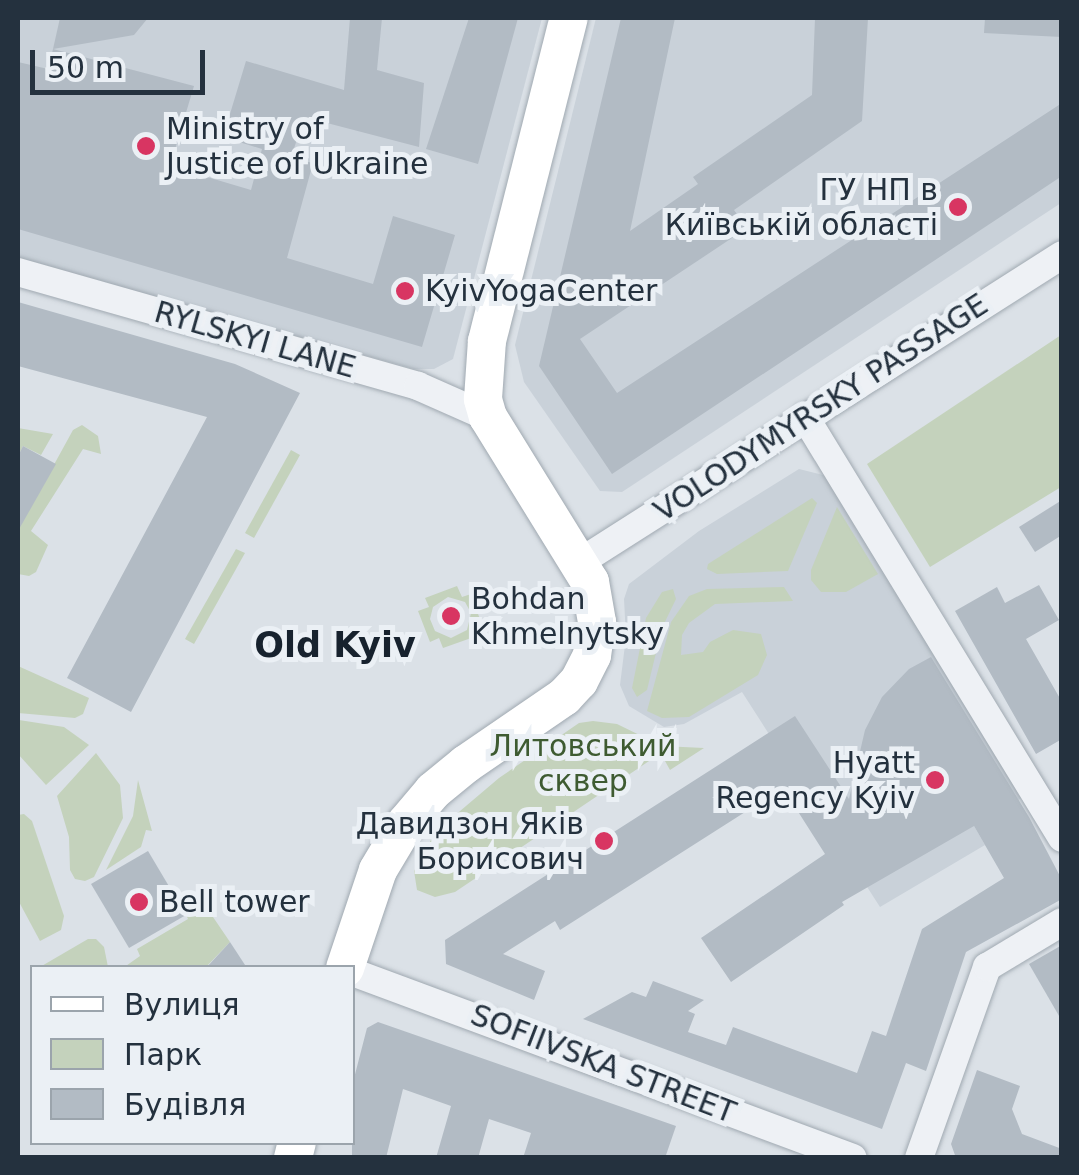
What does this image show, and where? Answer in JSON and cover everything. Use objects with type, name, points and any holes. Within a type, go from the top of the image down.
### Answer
[{"type":"main road","points":[[346,965],[378,870],[406,823],[455,773],[579,682],[596,636],[592,592],[580,562],[488,417],[483,399],[487,342],[570,18]]},
{"type":"street","name":"VOLODYMYRSKY PASSAGE","points":[[580,562],[804,417],[1060,260]]},
{"type":"street","name":"RYLSKYI LANE","points":[[18,272],[418,386],[488,417]]},
{"type":"street","points":[[804,417],[1062,838]]},
{"type":"street","points":[[920,1158],[987,967],[1062,922]]},
{"type":"street","name":"SOFIIVSKA STREET","points":[[355,973],[853,1158]]},
{"type":"shaded area","points":[[18,18],[542,18],[453,359],[434,369],[414,369],[18,259]]},
{"type":"shaded area","points":[[596,18],[1061,18],[1061,203],[622,492],[600,491],[524,382],[515,345]]},
{"type":"shaded area","points":[[799,469],[827,476],[1025,796],[974,826],[985,845],[880,907],[742,692],[684,724],[664,727],[629,706],[620,685],[626,637],[624,599],[629,584],[699,531]]},
{"type":"green space","points":[[1061,335],[1061,487],[930,567],[867,464]]},
{"type":"green space","points":[[82,425],[98,436],[101,454],[83,449],[31,531],[48,545],[36,572],[29,576],[18,574],[18,506],[28,512],[73,430]]},
{"type":"green space","points":[[18,428],[53,434],[41,455],[23,446],[18,456]]},
{"type":"green space","points":[[291,450],[300,455],[254,538],[245,533]]},
{"type":"green space","points":[[812,498],[817,503],[788,571],[717,574],[707,569],[708,564]]},
{"type":"green space","points":[[837,507],[878,574],[846,592],[821,592],[811,580],[811,570]]},
{"type":"green space","points":[[236,549],[245,553],[194,644],[185,639]]},
{"type":"green space","points":[[457,586],[462,597],[471,594],[482,625],[471,629],[474,637],[443,648],[439,638],[430,642],[418,611],[429,607],[425,598]],"holes":[[[448,597],[465,602],[471,613],[467,630],[451,638],[435,631],[430,619],[433,607]]]},
{"type":"green space","points":[[784,587],[793,601],[715,604],[689,623],[682,635],[681,655],[703,652],[710,642],[733,630],[761,634],[767,655],[758,675],[689,717],[662,718],[647,711],[671,622],[689,596],[707,589]]},
{"type":"green space","points":[[673,589],[676,599],[662,628],[647,690],[637,697],[632,688],[646,618],[662,592]]},
{"type":"green space","points":[[18,666],[89,698],[83,714],[75,718],[18,713]]},
{"type":"green space","points":[[19,720],[64,727],[89,745],[46,785],[18,754]]},
{"type":"green space","name":"Литовський сквер","points":[[579,723],[617,724],[662,746],[704,748],[670,770],[665,761],[655,757],[455,892],[435,897],[417,890],[414,871],[431,840],[453,817],[499,778]]},
{"type":"green space","points":[[96,753],[120,785],[123,818],[94,877],[85,881],[75,879],[70,870],[69,837],[57,796]]},
{"type":"green space","points":[[138,780],[152,831],[146,830],[141,847],[106,870],[133,816]]},
{"type":"green space","points":[[24,814],[32,821],[64,916],[61,930],[40,941],[18,900],[18,815]]},
{"type":"green space","points":[[186,915],[213,917],[230,942],[208,965],[127,965],[140,956],[137,949],[188,919]]},
{"type":"green space","points":[[88,939],[96,939],[104,947],[108,965],[43,965]]},
{"type":"building","points":[[60,18],[148,18],[134,35],[53,49]]},
{"type":"building","points":[[350,18],[382,18],[377,70],[424,83],[419,147],[304,117],[291,158],[313,163],[287,258],[373,284],[393,216],[455,235],[422,347],[18,229],[18,62],[48,69],[53,49],[194,86],[170,166],[251,190],[262,149],[223,137],[246,61],[344,90]]},
{"type":"building","points":[[469,18],[518,18],[478,164],[426,149]]},
{"type":"building","points":[[621,18],[675,18],[630,231],[698,184],[693,177],[812,95],[815,18],[868,18],[862,121],[734,210],[747,228],[580,339],[617,393],[1062,103],[1062,176],[612,474],[539,366]]},
{"type":"building","points":[[985,18],[1062,18],[1062,37],[984,33]]},
{"type":"building","points":[[18,302],[235,364],[300,393],[131,712],[67,678],[207,417],[18,366]]},
{"type":"building","points":[[23,446],[56,464],[18,531],[18,456]]},
{"type":"building","points":[[1062,500],[1062,535],[1035,552],[1019,527]]},
{"type":"building","points":[[1039,585],[1059,620],[1026,639],[1062,702],[1062,739],[1036,754],[955,611],[997,587],[1005,603]]},
{"type":"building","points":[[931,657],[1029,817],[1062,880],[1062,899],[966,952],[926,1071],[906,1063],[882,1129],[583,1019],[632,992],[646,997],[653,981],[704,1000],[688,1011],[695,1014],[688,1032],[726,1045],[733,1027],[857,1073],[872,1031],[886,1036],[922,929],[1004,878],[974,826],[842,902],[844,905],[731,982],[701,938],[825,854],[783,788],[560,930],[555,921],[503,954],[545,971],[534,1000],[446,964],[445,940],[795,716],[849,799],[865,730],[882,697],[909,669]]},
{"type":"building","name":"Bell tower","points":[[148,851],[186,915],[129,948],[91,884]]},
{"type":"building","points":[[230,942],[245,965],[209,965]]},
{"type":"building","points":[[1062,945],[1062,1021],[1029,964]]},
{"type":"building","points":[[378,1022],[676,1126],[665,1158],[523,1158],[531,1133],[489,1119],[478,1158],[436,1158],[451,1106],[403,1089],[386,1158],[352,1158],[355,1074],[367,1028]]},
{"type":"building","points":[[977,1070],[1020,1086],[1012,1109],[1022,1134],[1062,1149],[1062,1158],[956,1158],[951,1144]]},
{"type":"place","name":"Ministry of Justice of Ukraine","points":[[146,146]]},
{"type":"place","name":"ГУ НП в Київській області","points":[[958,207]]},
{"type":"place","name":"KyivYogaCenter","points":[[405,291]]},
{"type":"place","name":"Bohdan Khmelnytsky","points":[[451,616]]},
{"type":"place","name":"Hyatt Regency Kyiv","points":[[935,780]]},
{"type":"place","name":"Давидзон Яків Борисович","points":[[604,841]]},
{"type":"place","name":"Bell tower","points":[[139,902]]},
{"type":"district","name":"Old Kyiv","points":[[335,645]]}]
